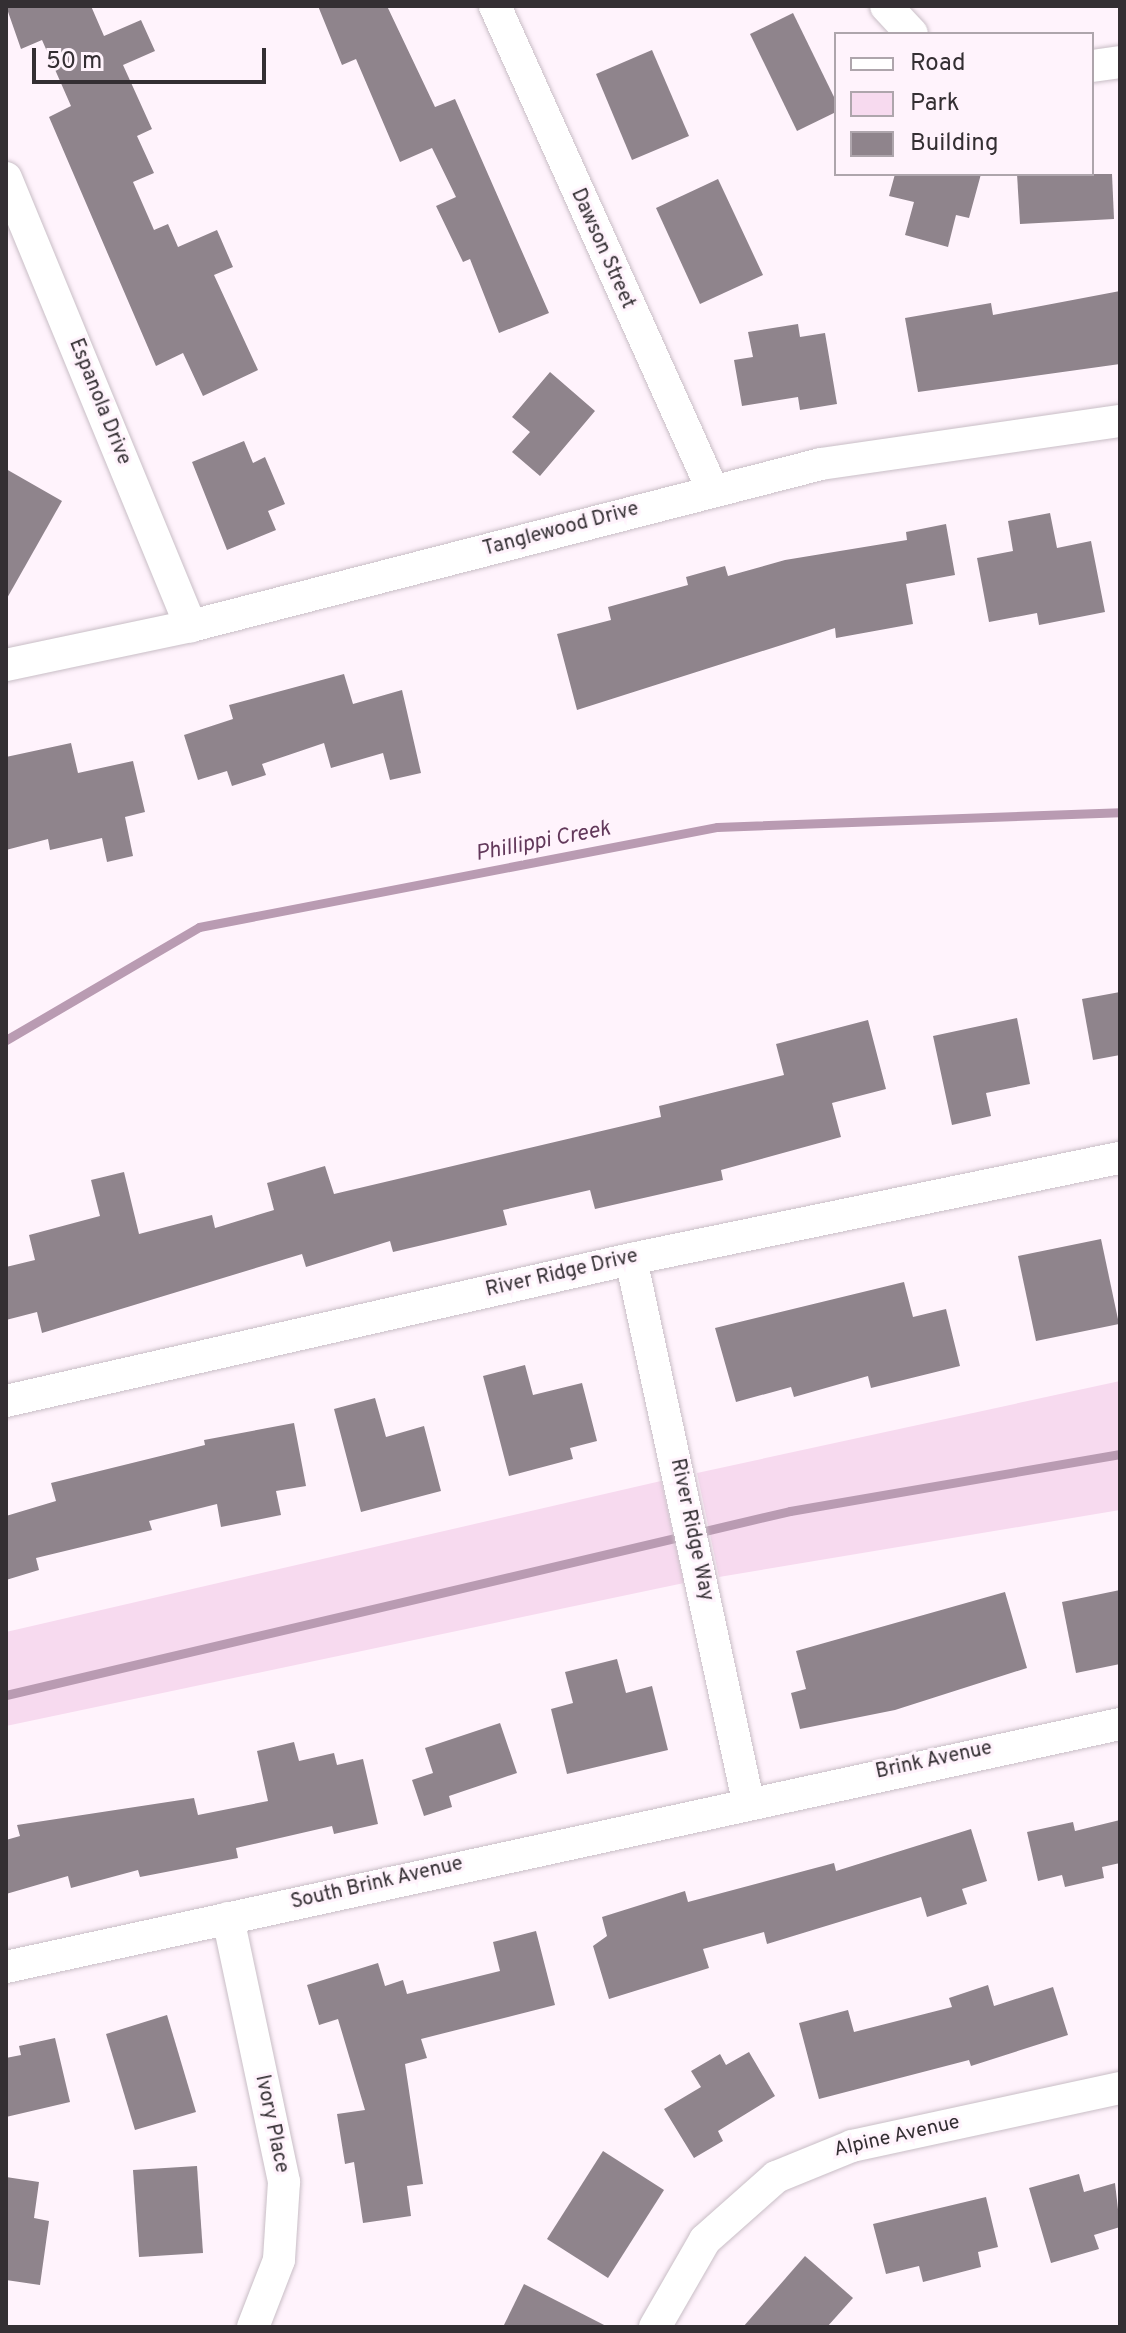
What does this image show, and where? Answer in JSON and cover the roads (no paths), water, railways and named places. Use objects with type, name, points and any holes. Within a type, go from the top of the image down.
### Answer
[{"type":"street","name":"Dawson Street","points":[[495,6],[713,491]]},
{"type":"street","points":[[886,6],[910,32]]},
{"type":"street","points":[[1094,66],[1120,62]]},
{"type":"street","name":"Espanola Drive","points":[[6,178],[191,626]]},
{"type":"street","name":"Tanglewood Drive","points":[[6,665],[191,626],[821,464],[1120,421]]},
{"type":"street","name":"River Ridge Drive","points":[[6,1401],[631,1259],[1120,1158]]},
{"type":"street","name":"River Ridge Way","points":[[631,1259],[748,1801]]},
{"type":"street","name":"Brink Avenue","points":[[748,1801],[1120,1724]]},
{"type":"street","name":"South Brink Avenue","points":[[6,1967],[748,1801]]},
{"type":"street","name":"Ivory Place","points":[[228,1918],[284,2182],[279,2260],[253,2327]]},
{"type":"street","name":"Alpine Avenue","points":[[655,2327],[705,2240],[776,2177],[852,2146],[1120,2088]]},
{"type":"waterway","name":"Phillippi Creek","points":[[6,1040],[199,927],[717,827],[1120,812]]},
{"type":"waterway","points":[[6,1695],[790,1511],[1120,1454]]}]
